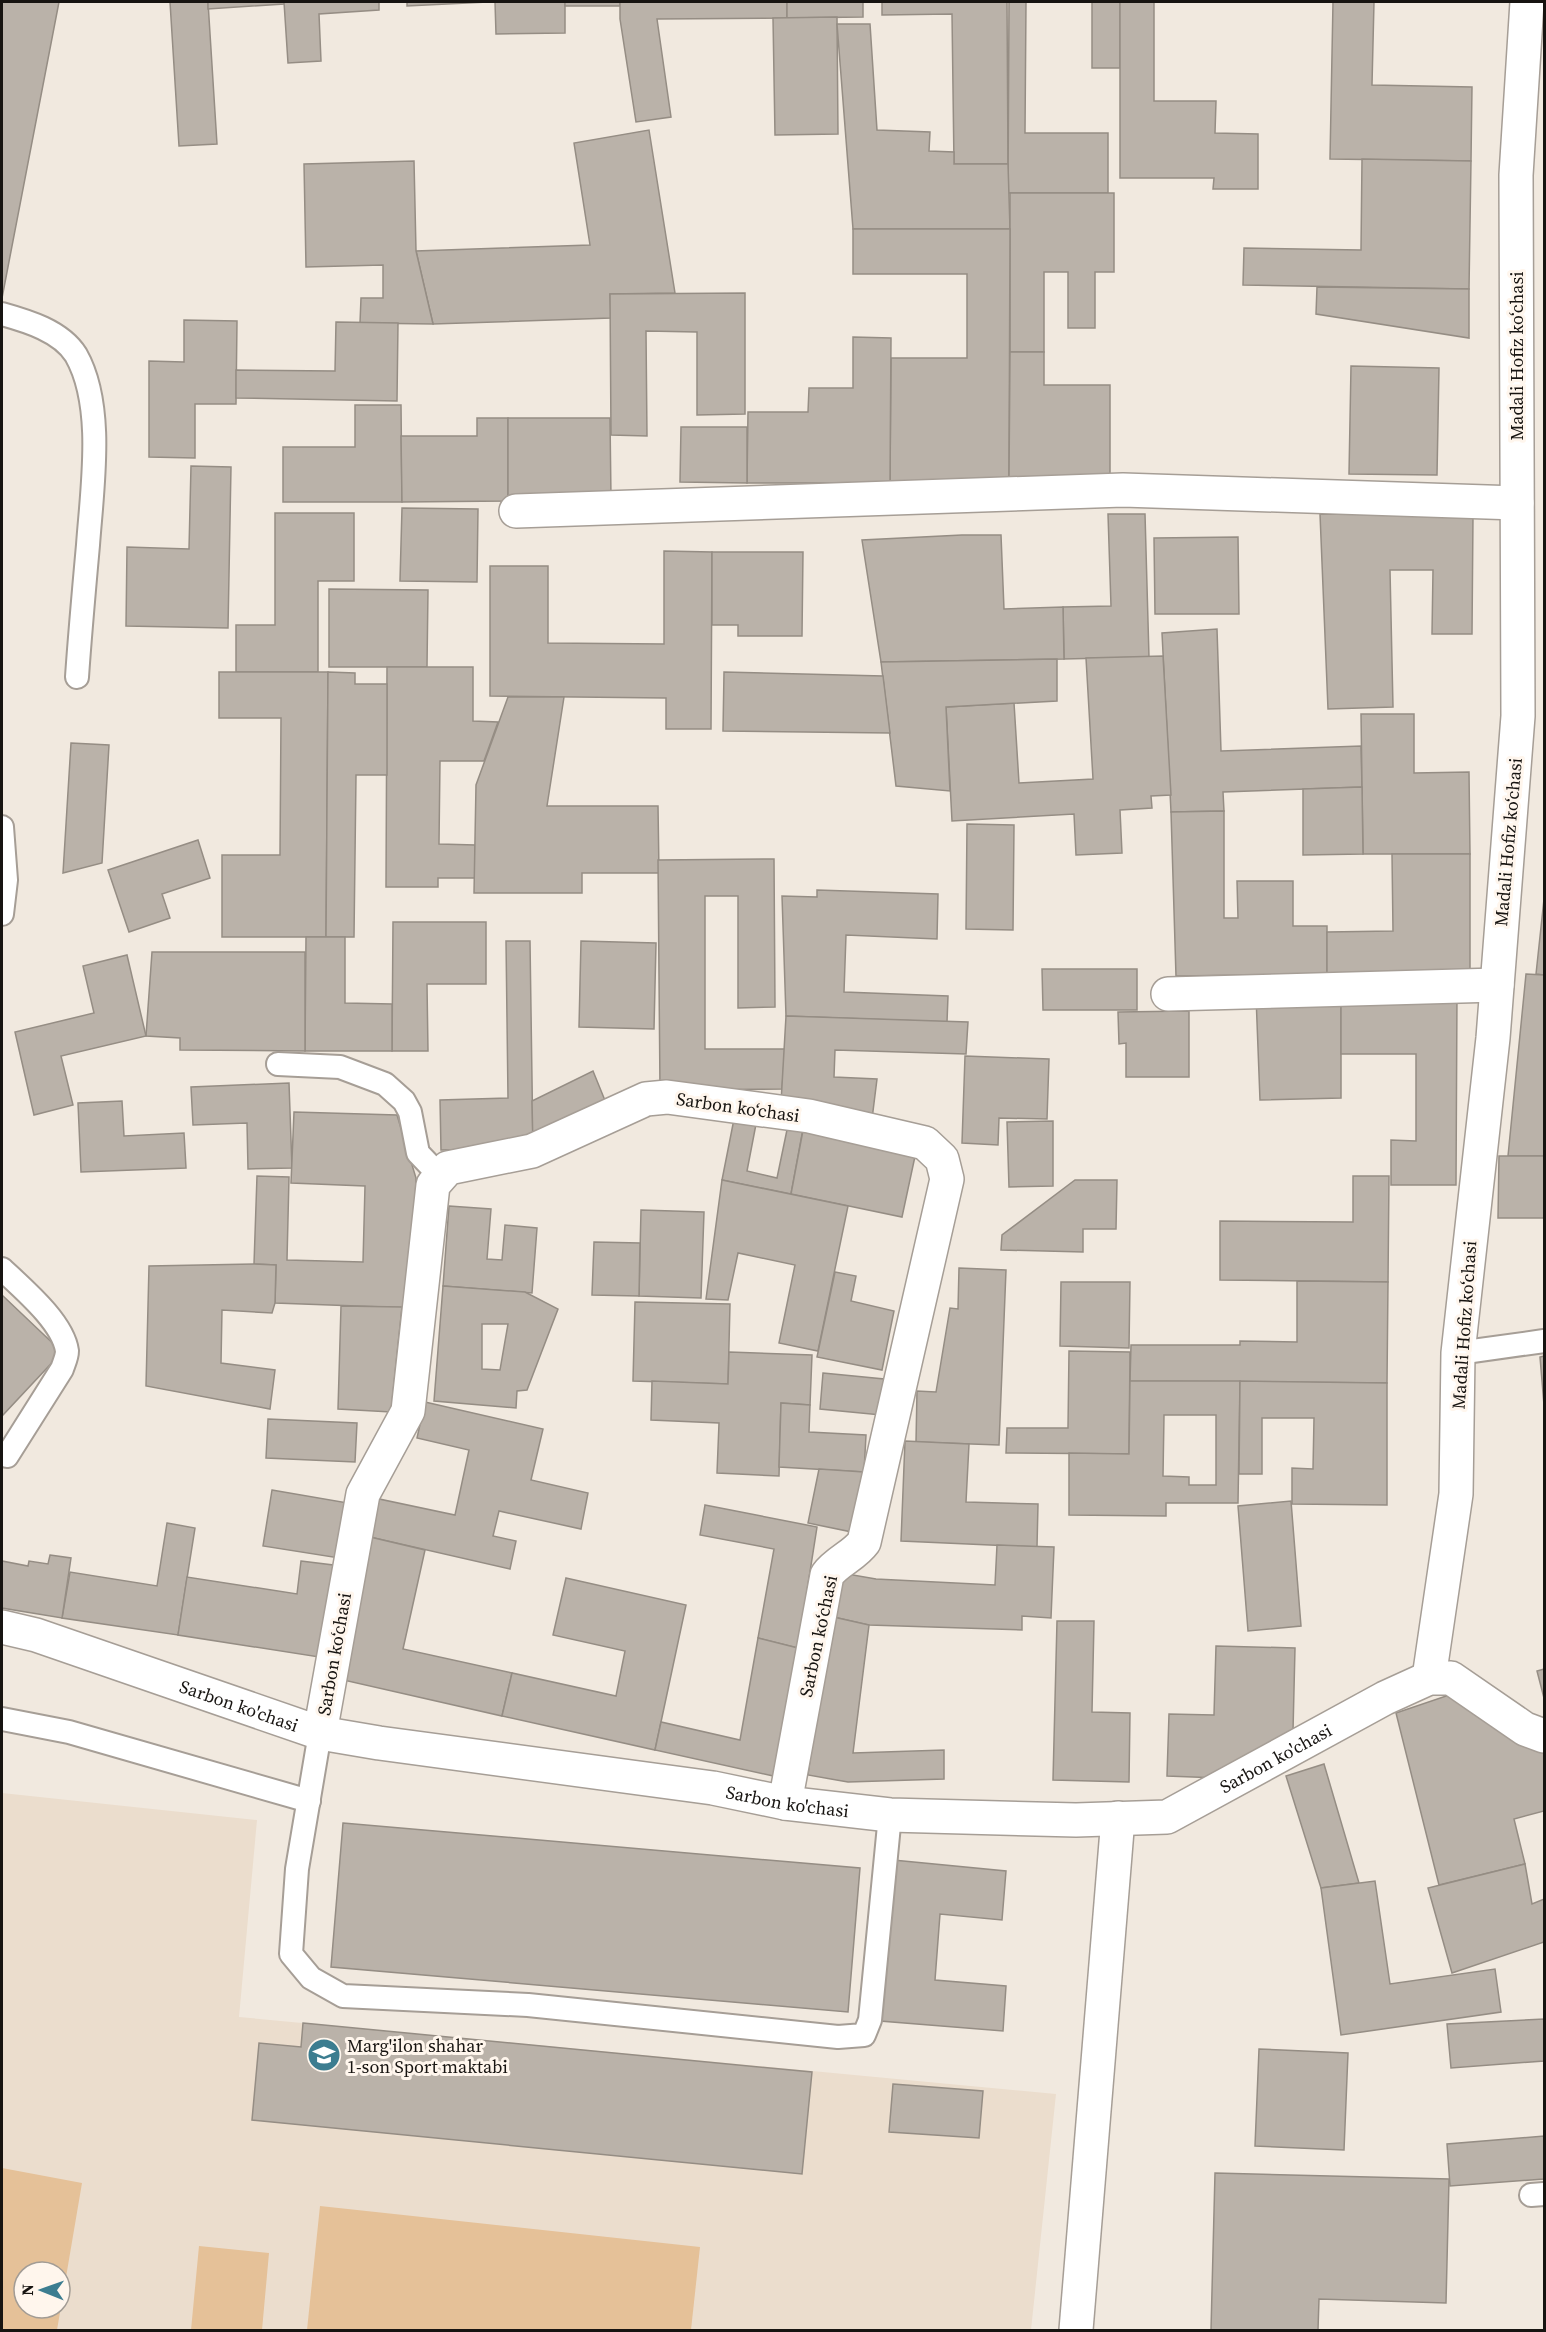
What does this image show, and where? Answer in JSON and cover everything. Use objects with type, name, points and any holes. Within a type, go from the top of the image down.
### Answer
[{"type":"street","name":"Madali Hofiz koʻchasi","points":[[1429,1678],[1456,1494],[1458,1353],[1497,985],[1518,716],[1516,175],[1527,2]]},
{"type":"street","points":[[516,511],[1123,490],[1517,503]]},
{"type":"street","points":[[1168,994],[1497,985]]},
{"type":"street","name":"Sarbon koʻchasi","points":[[320,1733],[363,1494],[408,1411],[433,1185],[440,1176],[448,1168],[532,1151],[646,1099],[667,1097],[809,1116],[926,1143],[942,1159],[947,1179],[864,1542],[858,1551],[833,1566],[827,1575],[785,1803]]},
{"type":"street","name":"Sarbon ko'chasi","points":[[2,1627],[36,1635],[320,1733],[714,1788],[785,1803],[890,1815],[1076,1820],[1167,1816],[1385,1698],[1429,1678]]},
{"type":"street","points":[[1429,1678],[1451,1678],[1525,1729],[1545,1736]]},
{"type":"street","points":[[1076,2331],[1118,1818]]},
{"type":"lane","points":[[2,314],[52,332],[75,354],[89,386],[95,451],[76,677]]},
{"type":"lane","points":[[2,827],[6,880],[2,914]]},
{"type":"lane","points":[[278,1064],[340,1067],[385,1084],[404,1101],[410,1112],[418,1153],[440,1176]]},
{"type":"lane","points":[[2,1269],[41,1305],[64,1341],[67,1353],[62,1369],[7,1456]]},
{"type":"lane","points":[[1458,1353],[1545,1341]]},
{"type":"lane","points":[[2,1719],[69,1731],[309,1801]]},
{"type":"lane","points":[[320,1733],[297,1869],[291,1954],[311,1978],[343,1996],[528,2005],[838,2037],[864,2035],[870,2020],[890,1815]]},
{"type":"shaded area","name":"Marg'ilon shahar 1-son Sport maktabi","points":[[2,1793],[257,1820],[239,2017],[1056,2094],[1031,2330],[2,2330]]},
{"type":"shaded area","points":[[2,2168],[82,2183],[69,2260],[12,2260],[12,2320],[59,2320],[57,2330],[2,2330]]},
{"type":"shaded area","points":[[320,2206],[700,2247],[691,2330],[307,2330]]},
{"type":"shaded area","points":[[199,2246],[269,2253],[262,2330],[191,2330]]},
{"type":"building","points":[[2,2],[59,2],[2,298]]},
{"type":"building","points":[[170,2],[208,2],[217,144],[179,146]]},
{"type":"building","points":[[208,2],[284,2],[284,4],[208,9]]},
{"type":"building","points":[[284,2],[379,2],[379,10],[319,14],[321,61],[288,63]]},
{"type":"building","points":[[407,2],[488,2],[407,6]]},
{"type":"building","points":[[495,2],[565,2],[565,33],[496,34]]},
{"type":"building","points":[[565,2],[620,2],[620,6],[565,6]]},
{"type":"building","points":[[620,2],[787,2],[787,18],[657,19],[671,117],[636,122],[620,19]]},
{"type":"building","points":[[787,2],[863,2],[863,17],[787,18]]},
{"type":"building","points":[[882,2],[1007,2],[1008,164],[954,164],[952,14],[882,15]]},
{"type":"building","points":[[1009,2],[1026,2],[1025,133],[1108,133],[1108,193],[1008,193]]},
{"type":"building","points":[[1092,2],[1120,2],[1120,68],[1092,68]]},
{"type":"building","points":[[1120,2],[1154,2],[1154,101],[1216,101],[1215,133],[1258,134],[1258,189],[1213,189],[1214,178],[1120,178]]},
{"type":"building","points":[[1333,2],[1374,2],[1372,85],[1472,87],[1471,161],[1330,159]]},
{"type":"building","points":[[837,17],[838,134],[775,135],[773,18]]},
{"type":"building","points":[[837,24],[870,24],[877,130],[930,132],[929,151],[954,152],[954,164],[1008,164],[1010,229],[853,229]]},
{"type":"building","points":[[649,130],[675,293],[610,294],[611,318],[433,324],[416,251],[590,245],[574,143]]},
{"type":"building","points":[[1362,159],[1471,161],[1469,289],[1243,285],[1244,248],[1361,250]]},
{"type":"building","points":[[414,161],[416,251],[433,324],[360,323],[361,298],[383,298],[383,265],[306,267],[304,164]]},
{"type":"building","points":[[1010,193],[1114,193],[1114,272],[1095,272],[1095,328],[1068,328],[1068,272],[1044,272],[1044,352],[1010,352]]},
{"type":"building","points":[[853,229],[1010,229],[1009,484],[890,483],[891,358],[967,358],[967,274],[853,274]]},
{"type":"building","points":[[1317,287],[1469,289],[1469,338],[1316,314]]},
{"type":"building","points":[[745,293],[745,414],[697,415],[697,332],[646,331],[647,436],[611,435],[610,294]]},
{"type":"building","points":[[184,320],[237,321],[236,404],[195,404],[195,458],[149,457],[149,361],[184,362]]},
{"type":"building","points":[[336,322],[398,323],[397,401],[236,398],[236,370],[335,371]]},
{"type":"building","points":[[853,337],[891,338],[890,483],[747,483],[748,412],[808,412],[809,388],[853,388]]},
{"type":"building","points":[[1010,352],[1044,352],[1044,385],[1110,385],[1110,477],[1009,477]]},
{"type":"building","points":[[1351,366],[1439,368],[1437,475],[1349,474]]},
{"type":"building","points":[[355,405],[401,405],[402,502],[283,502],[283,447],[355,447]]},
{"type":"building","points":[[477,418],[508,418],[508,501],[402,502],[401,436],[477,436]]},
{"type":"building","points":[[508,418],[610,418],[611,498],[508,498]]},
{"type":"building","points":[[681,427],[747,427],[747,483],[680,482]]},
{"type":"building","points":[[191,466],[231,467],[228,628],[126,626],[127,547],[189,549]]},
{"type":"building","points":[[402,508],[478,509],[477,582],[400,581]]},
{"type":"building","points":[[275,513],[354,513],[354,581],[318,581],[318,672],[236,672],[236,625],[275,625]]},
{"type":"building","points":[[1108,514],[1145,514],[1149,657],[1064,659],[1063,607],[1111,606]]},
{"type":"building","points":[[1320,514],[1473,515],[1472,634],[1432,634],[1433,570],[1390,570],[1393,707],[1328,709]]},
{"type":"building","points":[[1001,535],[1004,609],[1063,607],[1064,659],[881,662],[862,540]]},
{"type":"building","points":[[1238,537],[1239,614],[1155,614],[1154,538]]},
{"type":"building","points":[[664,551],[712,552],[711,729],[666,729],[666,698],[490,696],[490,566],[548,566],[548,643],[664,644]]},
{"type":"building","points":[[712,552],[803,552],[802,636],[738,636],[738,625],[712,625]]},
{"type":"building","points":[[329,589],[428,590],[427,667],[329,667]]},
{"type":"building","points":[[1217,629],[1221,751],[1361,746],[1362,787],[1223,792],[1224,811],[1171,812],[1162,633]]},
{"type":"building","points":[[1163,656],[1171,795],[1151,796],[1152,808],[1120,810],[1122,853],[1076,855],[1074,814],[952,821],[946,707],[1014,703],[1019,783],[1093,779],[1086,658]]},
{"type":"building","points":[[1057,659],[1057,701],[946,707],[950,791],[896,786],[881,662]]},
{"type":"building","points":[[387,667],[473,667],[473,721],[498,722],[484,761],[440,761],[439,844],[475,845],[475,878],[438,878],[438,887],[386,887]]},
{"type":"building","points":[[219,672],[328,672],[326,937],[222,937],[222,855],[280,855],[281,718],[219,718]]},
{"type":"building","points":[[328,672],[355,673],[355,684],[387,684],[387,775],[356,775],[354,937],[326,937]]},
{"type":"building","points":[[724,672],[883,676],[890,733],[723,731]]},
{"type":"building","points":[[508,697],[564,697],[547,806],[658,806],[659,873],[582,873],[582,893],[474,893],[476,785]]},
{"type":"building","points":[[1361,714],[1414,714],[1414,773],[1469,772],[1470,854],[1363,854]]},
{"type":"building","points":[[71,743],[109,745],[102,863],[63,873]]},
{"type":"building","points":[[1362,787],[1363,854],[1303,855],[1303,789]]},
{"type":"building","points":[[1224,811],[1224,918],[1238,918],[1237,881],[1293,881],[1293,926],[1327,926],[1327,974],[1176,976],[1171,812]]},
{"type":"building","points":[[967,824],[1014,825],[1013,930],[966,929]]},
{"type":"building","points":[[198,840],[210,878],[162,894],[170,918],[129,932],[108,870]]},
{"type":"building","points":[[1392,854],[1470,854],[1470,973],[1327,974],[1327,932],[1393,931]]},
{"type":"building","points":[[774,859],[775,1007],[738,1008],[738,896],[705,896],[705,1049],[785,1049],[782,1089],[660,1090],[658,860]]},
{"type":"building","points":[[817,890],[938,894],[937,939],[846,935],[844,992],[948,996],[947,1022],[786,1016],[782,896],[817,897]]},
{"type":"building","points":[[1544,899],[1544,975],[1536,974]]},
{"type":"building","points":[[393,922],[486,922],[486,984],[427,984],[428,1051],[392,1051]]},
{"type":"building","points":[[306,937],[345,937],[345,1003],[392,1004],[392,1051],[305,1051]]},
{"type":"building","points":[[506,941],[530,941],[533,1149],[441,1150],[440,1100],[508,1098]]},
{"type":"building","points":[[581,941],[656,943],[654,1029],[579,1027]]},
{"type":"building","points":[[152,952],[305,952],[305,1051],[180,1050],[180,1038],[146,1036]]},
{"type":"building","points":[[127,955],[146,1036],[61,1056],[73,1105],[34,1115],[15,1032],[94,1013],[83,966]]},
{"type":"building","points":[[1042,969],[1137,969],[1137,1010],[1043,1010]]},
{"type":"building","points":[[1526,974],[1544,975],[1544,1156],[1508,1156]]},
{"type":"building","points":[[1341,992],[1341,1098],[1260,1100],[1256,996]]},
{"type":"building","points":[[1341,992],[1457,992],[1456,1185],[1391,1185],[1391,1140],[1416,1141],[1416,1054],[1341,1054]]},
{"type":"building","points":[[1189,1011],[1189,1077],[1126,1077],[1126,1043],[1119,1044],[1118,1012]]},
{"type":"building","points":[[786,1016],[968,1022],[966,1054],[835,1050],[834,1077],[877,1079],[872,1119],[781,1103]]},
{"type":"building","points":[[965,1056],[1049,1059],[1047,1119],[999,1118],[998,1145],[962,1143]]},
{"type":"building","points":[[593,1071],[606,1103],[533,1149],[532,1101]]},
{"type":"building","points":[[289,1083],[292,1168],[248,1169],[247,1123],[193,1125],[191,1087]]},
{"type":"building","points":[[122,1101],[124,1136],[184,1133],[186,1168],[81,1172],[78,1103]]},
{"type":"building","points":[[294,1112],[397,1115],[416,1178],[412,1308],[275,1303],[276,1265],[254,1264],[257,1176],[289,1177],[287,1260],[363,1262],[365,1186],[291,1183]]},
{"type":"building","points":[[735,1114],[757,1119],[747,1171],[777,1178],[788,1125],[803,1129],[791,1194],[722,1180]]},
{"type":"building","points":[[1053,1121],[1053,1186],[1009,1187],[1007,1122]]},
{"type":"building","points":[[804,1125],[917,1147],[902,1217],[791,1194]]},
{"type":"building","points":[[1499,1156],[1544,1156],[1544,1218],[1498,1218]]},
{"type":"building","points":[[1353,1176],[1389,1176],[1388,1282],[1220,1280],[1220,1221],[1353,1222]]},
{"type":"building","points":[[722,1180],[848,1206],[818,1351],[779,1343],[795,1265],[738,1253],[728,1300],[706,1299]]},
{"type":"building","points":[[1075,1180],[1117,1180],[1116,1229],[1083,1229],[1083,1252],[1001,1250],[1002,1235]]},
{"type":"building","points":[[449,1206],[491,1209],[487,1259],[502,1260],[505,1225],[537,1228],[532,1293],[443,1286]]},
{"type":"building","points":[[641,1210],[704,1212],[701,1298],[639,1296]]},
{"type":"building","points":[[594,1242],[640,1243],[639,1296],[592,1295]]},
{"type":"building","points":[[276,1265],[275,1303],[272,1313],[222,1310],[221,1363],[275,1370],[270,1409],[146,1386],[149,1266]]},
{"type":"building","points":[[959,1268],[1006,1270],[999,1445],[916,1442],[917,1391],[936,1392],[950,1308],[958,1309]]},
{"type":"building","points":[[835,1272],[856,1276],[851,1301],[894,1311],[882,1370],[817,1357]]},
{"type":"building","points":[[1297,1281],[1388,1282],[1387,1383],[1130,1381],[1131,1345],[1240,1345],[1240,1341],[1297,1342]]},
{"type":"building","points":[[1061,1282],[1130,1282],[1129,1348],[1060,1346]]},
{"type":"building","points":[[443,1286],[525,1292],[558,1309],[527,1390],[517,1391],[516,1408],[434,1401]],"holes":[[[482,1324],[508,1324],[500,1370],[482,1369]]]},
{"type":"building","points":[[2,1295],[62,1352],[2,1416]]},
{"type":"building","points":[[635,1302],[730,1304],[728,1384],[633,1381]]},
{"type":"building","points":[[341,1306],[402,1307],[391,1412],[338,1409]]},
{"type":"building","points":[[1069,1351],[1130,1352],[1129,1454],[1006,1453],[1007,1428],[1068,1428]]},
{"type":"building","points":[[729,1352],[812,1355],[810,1405],[781,1403],[779,1476],[717,1473],[719,1423],[651,1420],[652,1381],[728,1384]]},
{"type":"building","points":[[1544,1356],[1544,1405],[1540,1357]]},
{"type":"building","points":[[823,1373],[884,1379],[881,1415],[820,1409]]},
{"type":"building","points":[[1130,1381],[1240,1381],[1238,1503],[1166,1503],[1166,1516],[1069,1515],[1069,1453],[1129,1454]],"holes":[[[1164,1415],[1216,1415],[1216,1485],[1189,1485],[1189,1477],[1163,1476]]]},
{"type":"building","points":[[1240,1381],[1387,1383],[1387,1505],[1292,1504],[1292,1468],[1313,1469],[1314,1418],[1262,1418],[1262,1474],[1239,1474]]},
{"type":"building","points":[[425,1402],[543,1429],[531,1480],[588,1493],[581,1529],[499,1511],[493,1536],[516,1541],[510,1569],[370,1537],[379,1499],[455,1515],[469,1450],[417,1438]]},
{"type":"building","points":[[781,1403],[810,1405],[809,1432],[866,1435],[864,1472],[779,1467]]},
{"type":"building","points":[[268,1419],[357,1423],[355,1462],[266,1458]]},
{"type":"building","points":[[905,1441],[969,1444],[966,1502],[1038,1504],[1037,1547],[901,1541]]},
{"type":"building","points":[[819,1469],[864,1472],[852,1532],[808,1523]]},
{"type":"building","points":[[272,1490],[348,1503],[339,1558],[263,1546]]},
{"type":"building","points":[[1291,1501],[1301,1626],[1248,1631],[1238,1506]]},
{"type":"building","points":[[705,1505],[817,1527],[798,1648],[758,1638],[774,1549],[700,1535]]},
{"type":"building","points":[[167,1523],[195,1528],[178,1635],[62,1618],[70,1572],[157,1586]]},
{"type":"building","points":[[370,1537],[425,1550],[403,1649],[512,1673],[502,1716],[339,1679]]},
{"type":"building","points":[[997,1545],[1054,1547],[1051,1618],[1022,1616],[1022,1630],[869,1625],[829,1616],[836,1572],[876,1579],[995,1585]]},
{"type":"building","points":[[50,1555],[71,1558],[62,1618],[2,1608],[2,1561],[28,1566],[29,1561],[48,1564]]},
{"type":"building","points":[[301,1561],[333,1565],[319,1657],[178,1635],[187,1577],[297,1594]]},
{"type":"building","points":[[566,1578],[686,1605],[655,1750],[502,1716],[512,1673],[616,1696],[625,1651],[553,1635]]},
{"type":"building","points":[[829,1616],[869,1625],[853,1753],[944,1750],[944,1779],[848,1782],[808,1775]]},
{"type":"building","points":[[1057,1621],[1094,1621],[1092,1712],[1130,1713],[1129,1782],[1053,1780]]},
{"type":"building","points":[[758,1638],[798,1648],[778,1777],[655,1750],[661,1722],[740,1740]]},
{"type":"building","points":[[1216,1646],[1295,1648],[1293,1731],[1219,1778],[1167,1776],[1169,1714],[1214,1715]]},
{"type":"building","points":[[1544,1669],[1544,1698],[1537,1671]]},
{"type":"building","points":[[1449,1695],[1544,1744],[1544,1811],[1514,1819],[1525,1864],[1439,1885],[1396,1713]]},
{"type":"building","points":[[1324,1764],[1359,1883],[1321,1888],[1286,1776]]},
{"type":"building","points":[[343,1823],[860,1868],[848,2012],[331,1967]]},
{"type":"building","points":[[893,1860],[1006,1871],[1002,1920],[940,1914],[935,1980],[1006,1986],[1003,2031],[880,2021]]},
{"type":"building","points":[[1525,1864],[1532,1904],[1544,1899],[1544,1942],[1452,1973],[1428,1888]]},
{"type":"building","points":[[1375,1881],[1390,1984],[1495,1969],[1501,2012],[1341,2035],[1321,1888]]},
{"type":"building","points":[[1544,2019],[1544,2061],[1451,2068],[1447,2024]]},
{"type":"building","points":[[303,2023],[812,2072],[802,2174],[252,2120],[259,2043],[301,2047]]},
{"type":"building","points":[[1259,2049],[1348,2053],[1344,2150],[1255,2146]]},
{"type":"building","points":[[893,2084],[983,2091],[979,2138],[889,2132]]},
{"type":"building","points":[[1544,2136],[1544,2179],[1450,2186],[1447,2144]]},
{"type":"building","points":[[1215,2173],[1449,2179],[1446,2303],[1319,2299],[1318,2330],[1211,2330]]},
{"type":"place","name":"Marg'ilon shahar 1-son Sport maktabi","points":[[324,2055]]}]
